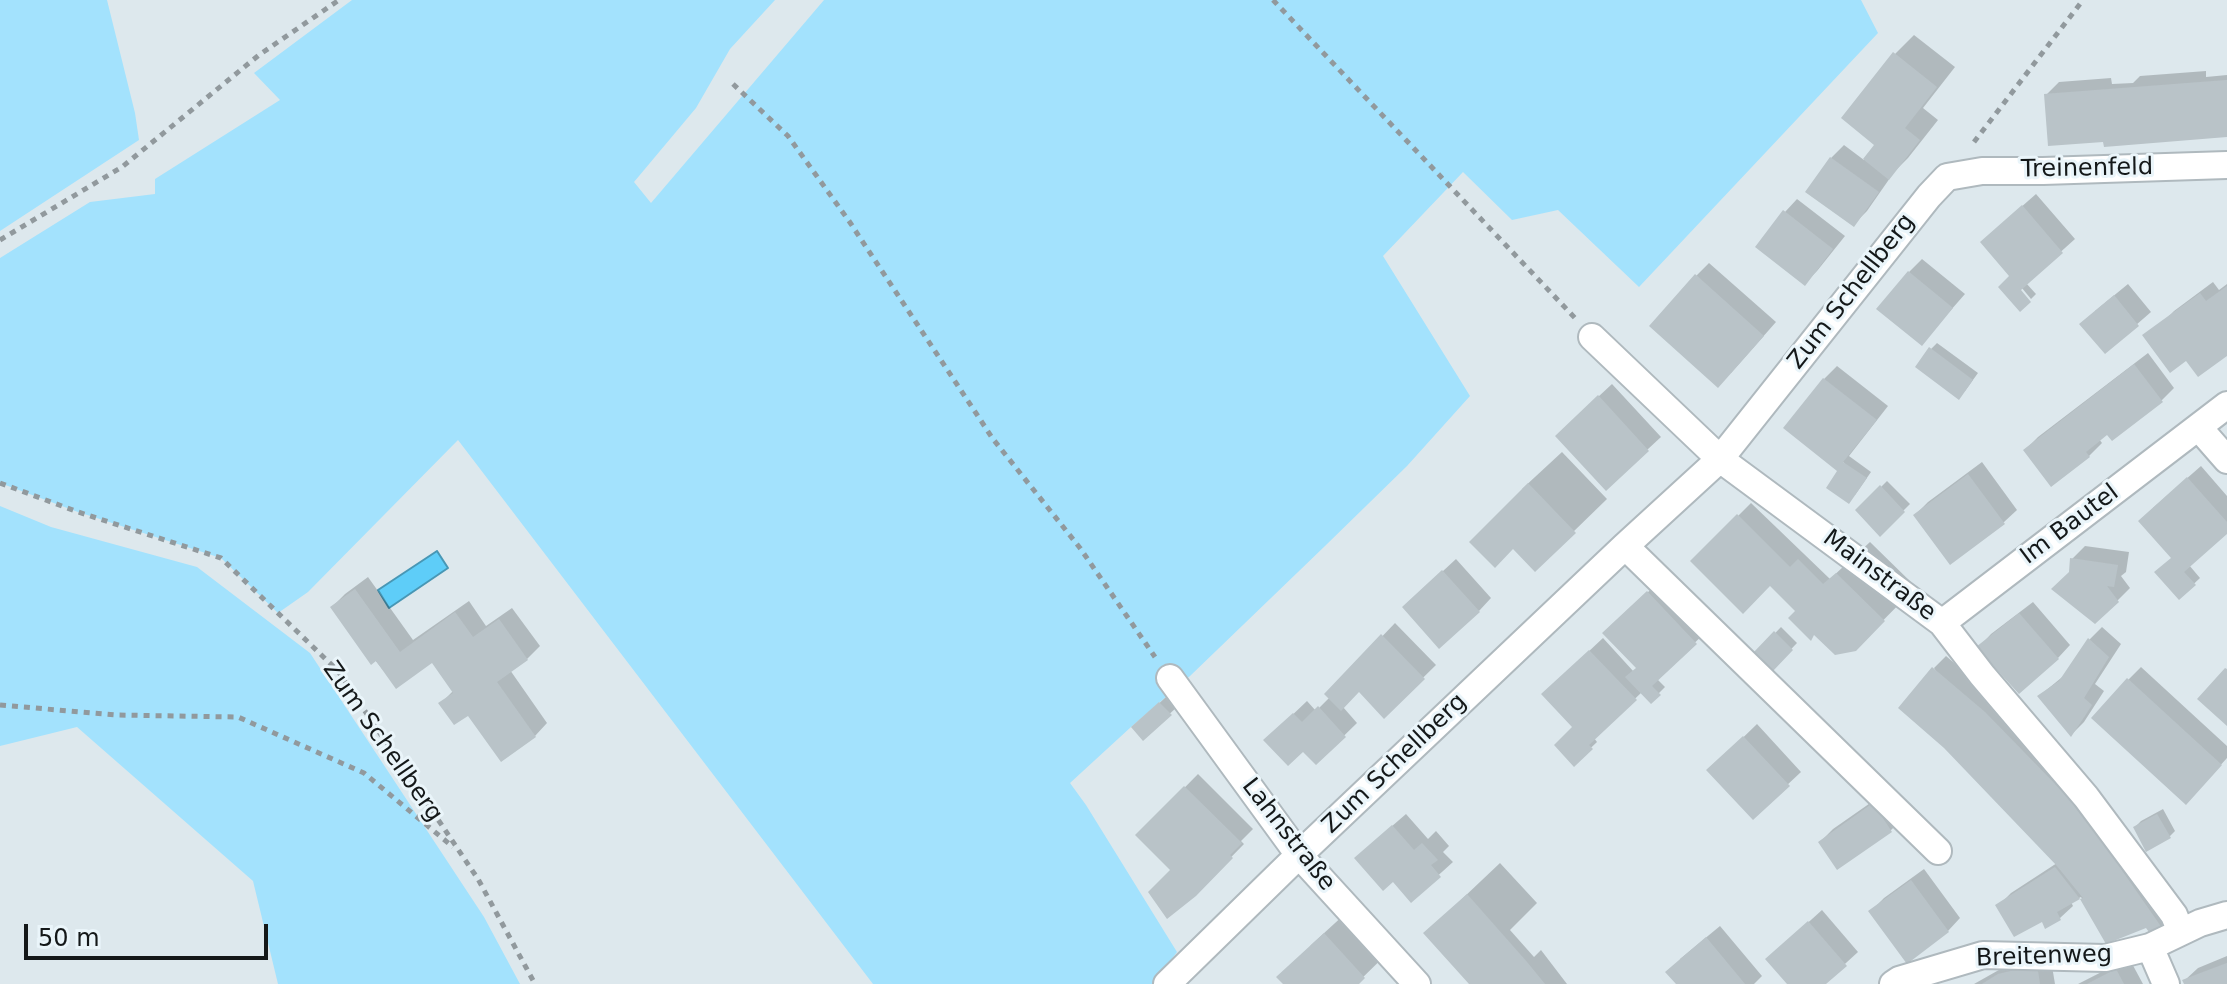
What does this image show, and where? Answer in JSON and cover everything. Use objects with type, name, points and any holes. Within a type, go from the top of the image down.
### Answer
[{"type":"street","name":"Treinenfeld","points":[[1947,177],[1982,171],[2227,165]]},
{"type":"street","name":"Zum Schellberg","points":[[1167,984],[1299,855],[1720,459],[1947,177]]},
{"type":"street","name":"Mainstraße","points":[[1592,337],[1720,459],[1942,623],[2086,797],[2174,915],[2181,932]]},
{"type":"street","name":"Im Bautel","points":[[1942,623],[2227,405]]},
{"type":"street","points":[[2199,428],[2227,460]]},
{"type":"street","points":[[1625,546],[1938,851]]},
{"type":"street","name":"Lahnstraße","points":[[1170,678],[1299,855],[1417,984]]},
{"type":"street","name":"Breitenweg","points":[[1893,984],[1983,955],[2105,958],[2150,947],[2200,923],[2227,915]]},
{"type":"street","points":[[2150,947],[2166,984]]},
{"type":"path","points":[[0,240],[122,167],[259,55],[339,0]]},
{"type":"path","points":[[1273,0],[1592,337]]},
{"type":"path","points":[[1947,177],[2083,0]]},
{"type":"path","points":[[733,84],[788,136],[849,221],[993,439],[1080,548],[1170,678]]},
{"type":"path","name":"Zum Schellberg","points":[[0,483],[221,558],[338,671],[478,879],[535,984]]},
{"type":"path","points":[[0,705],[116,715],[238,717],[364,773],[460,853]]},
{"type":"shaded area","points":[[0,0],[107,0],[139,140],[0,231]]},
{"type":"shaded area","points":[[352,0],[775,0],[730,49],[696,108],[634,182],[651,203],[824,0],[1861,0],[1878,33],[1639,287],[1558,210],[1512,220],[1463,172],[1383,256],[1470,396],[1407,466],[1325,546],[1190,676],[1070,783],[1177,952],[1153,984],[873,984],[458,440],[308,592],[278,613],[221,558],[0,483],[0,258],[90,202],[155,194],[155,179],[280,100],[254,73]]},
{"type":"shaded area","points":[[0,506],[51,527],[197,567],[310,653],[484,917],[520,984],[278,984],[253,881],[77,727],[0,746]]},
{"type":"shaded area","points":[[437,551],[448,568],[389,608],[378,590]]},
{"type":"building","points":[[1893,52],[1937,87],[1905,128],[1920,140],[1889,180],[1863,159],[1874,145],[1841,118]]},
{"type":"building","points":[[2227,80],[2227,137],[2104,147],[2103,142],[2048,146],[2044,94]]},
{"type":"building","points":[[1830,157],[1879,192],[1854,227],[1805,192]]},
{"type":"building","points":[[2022,205],[2063,253],[2021,290],[2031,302],[2020,312],[1998,287],[2009,276],[1980,242]]},
{"type":"building","points":[[1783,210],[1833,249],[1805,286],[1755,247]]},
{"type":"building","points":[[1908,271],[1953,308],[1922,346],[1876,309]]},
{"type":"building","points":[[1695,274],[1764,336],[1718,388],[1649,326]]},
{"type":"building","points":[[2227,286],[2227,356],[2198,377],[2186,361],[2170,373],[2142,335],[2200,293],[2206,301]]},
{"type":"building","points":[[2114,295],[2139,326],[2105,354],[2079,324]]},
{"type":"building","points":[[1929,347],[1973,380],[1959,400],[1915,367]]},
{"type":"building","points":[[2134,364],[2163,402],[2112,441],[2107,435],[2086,452],[2090,457],[2051,487],[2023,450]]},
{"type":"building","points":[[1823,378],[1877,420],[1843,462],[1867,478],[1849,504],[1826,488],[1837,471],[1783,428]]},
{"type":"building","points":[[1598,395],[1649,451],[1606,491],[1555,436]]},
{"type":"building","points":[[1968,474],[2005,524],[1950,565],[1913,515]]},
{"type":"building","points":[[2187,477],[2227,522],[2227,534],[2184,572],[2196,585],[2179,600],[2154,572],[2171,558],[2138,521]]},
{"type":"building","points":[[1528,483],[1576,533],[1535,572],[1513,549],[1495,568],[1469,542]]},
{"type":"building","points":[[1880,485],[1905,512],[1880,537],[1855,510]]},
{"type":"building","points":[[1737,514],[1790,567],[1798,559],[1823,584],[1836,573],[1885,621],[1856,651],[1835,655],[1814,635],[1811,641],[1788,618],[1795,611],[1770,586],[1743,614],[1690,561]]},
{"type":"building","points":[[2070,558],[2118,565],[2114,587],[2107,586],[2119,602],[2095,624],[2051,589],[2069,572]]},
{"type":"building","points":[[1442,570],[1480,612],[1439,649],[1402,607]]},
{"type":"building","points":[[355,589],[400,652],[455,612],[473,637],[499,619],[528,660],[497,682],[536,737],[501,762],[468,716],[454,725],[438,703],[453,693],[432,663],[396,689],[376,661],[371,665],[330,607]]},
{"type":"building","points":[[1647,591],[1697,644],[1652,686],[1661,695],[1651,704],[1625,677],[1636,668],[1602,633]]},
{"type":"building","points":[[2019,613],[2059,659],[2019,694],[1976,647]]},
{"type":"building","points":[[1774,631],[1793,650],[1773,671],[1753,653]]},
{"type":"building","points":[[1381,634],[1425,679],[1384,719],[1359,692],[1341,711],[1324,694]]},
{"type":"building","points":[[2088,638],[2109,657],[2084,698],[2092,705],[2071,737],[2037,696],[2059,681]]},
{"type":"building","points":[[1589,650],[1637,700],[1589,745],[1593,749],[1574,767],[1554,745],[1572,727],[1541,694]]},
{"type":"building","points":[[1932,667],[1985,712],[2098,828],[2126,865],[2121,869],[2162,928],[2151,935],[2146,928],[2106,944],[2080,899],[2083,898],[2057,866],[1944,748],[1898,708]]},
{"type":"building","points":[[2227,669],[2227,726],[2197,699]]},
{"type":"building","points":[[2127,678],[2222,765],[2186,805],[2091,718]]},
{"type":"building","points":[[1159,702],[1172,715],[1143,741],[1131,727]]},
{"type":"building","points":[[1318,706],[1346,737],[1316,765],[1303,752],[1288,766],[1263,740],[1293,713],[1302,722]]},
{"type":"building","points":[[1743,736],[1790,786],[1753,820],[1706,770]]},
{"type":"building","points":[[1184,786],[1242,843],[1230,855],[1233,858],[1196,896],[1167,919],[1148,892],[1170,870],[1135,835]]},
{"type":"building","points":[[1873,803],[1892,832],[1837,870],[1818,842]]},
{"type":"building","points":[[2157,814],[2171,838],[2146,852],[2133,827]]},
{"type":"building","points":[[1392,825],[1414,850],[1422,843],[1438,860],[1431,865],[1441,877],[1411,903],[1393,882],[1383,891],[1354,858]]},
{"type":"building","points":[[2055,867],[2080,899],[2057,912],[2061,920],[2045,929],[2042,922],[2014,937],[1995,905]]},
{"type":"building","points":[[1911,880],[1949,932],[1907,964],[1868,911]]},
{"type":"building","points":[[1467,894],[1545,984],[1469,984],[1423,933]]},
{"type":"building","points":[[1808,921],[1847,966],[1826,984],[1787,984],[1765,959]]},
{"type":"building","points":[[1324,933],[1365,978],[1359,984],[1283,984],[1276,977]]},
{"type":"building","points":[[1706,937],[1745,984],[1676,984],[1665,972]]},
{"type":"building","points":[[2227,963],[2227,984],[2184,984],[2182,980]]},
{"type":"building","points":[[2037,965],[2040,984],[1982,984],[1998,974]]},
{"type":"building","points":[[2116,969],[2124,984],[2087,984]]}]
